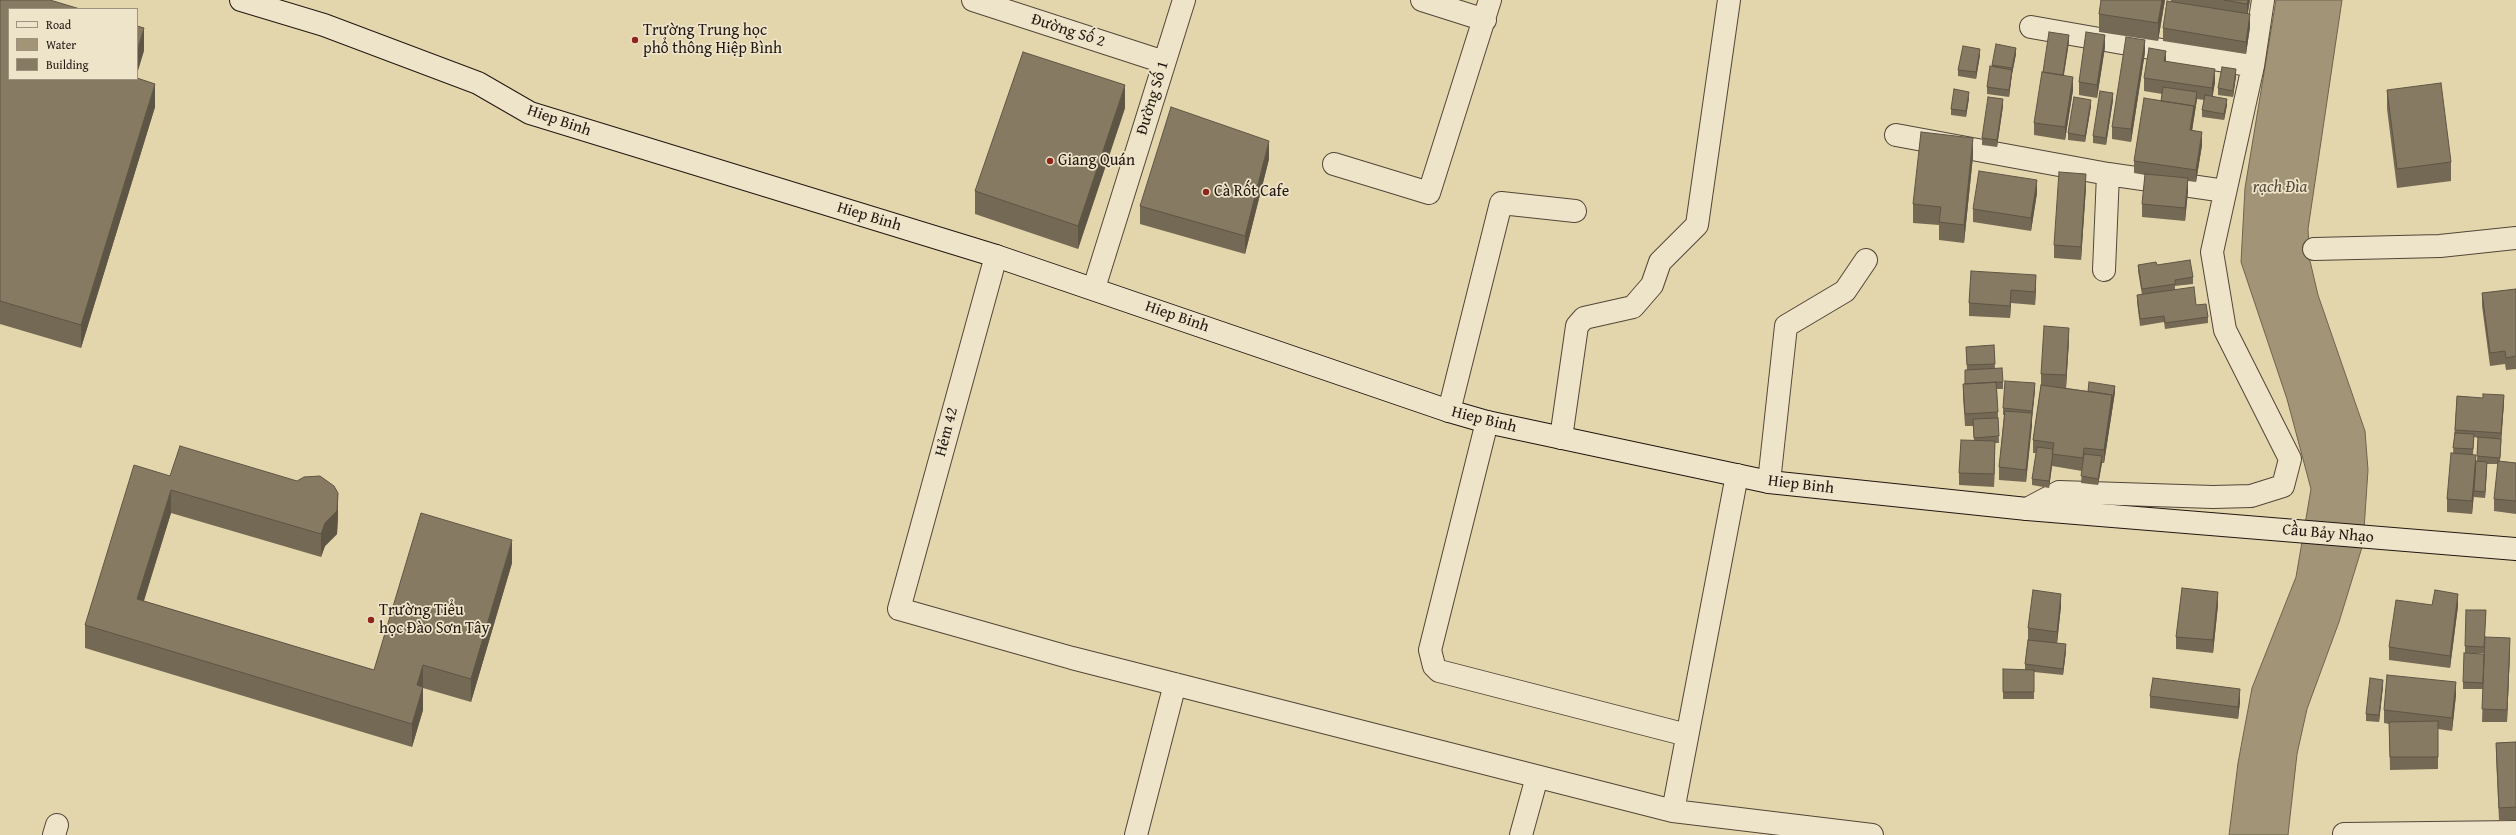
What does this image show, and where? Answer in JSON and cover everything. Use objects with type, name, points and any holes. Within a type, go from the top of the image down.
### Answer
[{"type":"street","name":"Hiep Binh","points":[[241,0],[324,25],[478,83],[530,113],[996,256],[1094,288],[1449,411],[1487,422],[1769,482],[2027,509],[2140,519]]},
{"type":"street","name":"Đường Số 2","points":[[972,0],[1164,62]]},
{"type":"street","name":"Đường Số 1","points":[[1094,288],[1184,0]]},
{"type":"street","points":[[1334,164],[1429,193],[1487,10],[1422,0]]},
{"type":"street","points":[[1561,438],[1577,326],[1584,318],[1633,307],[1652,285],[1660,262],[1697,225],[1701,212],[1729,0]]},
{"type":"street","points":[[2027,509],[2059,492],[2213,497],[2251,496],[2284,486],[2290,459],[2225,330],[2212,252],[2253,66],[2263,0]]},
{"type":"street","points":[[2031,27],[2253,66]]},
{"type":"street","points":[[1896,135],[2108,174],[2225,191]]},
{"type":"street","points":[[2104,270],[2108,174]]},
{"type":"street","points":[[1449,411],[1501,203],[1575,212]]},
{"type":"street","points":[[2314,250],[2440,246],[2516,238]]},
{"type":"street","name":"Hẻm 42","points":[[996,256],[899,609],[1072,658],[1175,684]]},
{"type":"street","points":[[1769,482],[1786,326],[1845,291],[1866,260]]},
{"type":"street","points":[[1487,422],[1430,650],[1434,666],[1439,671],[1687,735]]},
{"type":"street","points":[[1673,811],[1737,475]]},
{"type":"street","name":"Cầu Bảy Nhạo","points":[[2140,519],[2516,549]]},
{"type":"street","points":[[1136,835],[1175,684],[1537,777],[1673,811],[1749,828],[1872,835]]},
{"type":"street","points":[[1521,835],[1537,777]]},
{"type":"street","points":[[2344,834],[2502,833]]},
{"type":"water","name":"rạch Đìa","points":[[2276,0],[2342,0],[2308,229],[2310,261],[2318,295],[2365,431],[2368,470],[2363,544],[2339,622],[2307,709],[2297,754],[2288,835],[2229,835],[2238,763],[2252,688],[2296,577],[2311,489],[2287,399],[2241,262],[2245,188]]},
{"type":"building","points":[[0,0],[50,0],[77,8],[8,8],[8,80],[138,80],[138,78],[155,84],[81,325],[0,301]]},
{"type":"building","points":[[2101,0],[2162,0],[2158,23],[2099,14]]},
{"type":"building","points":[[2224,0],[2248,0],[2247,4]]},
{"type":"building","points":[[2167,1],[2250,14],[2246,42],[2163,28]]},
{"type":"building","points":[[138,26],[144,28],[138,48]]},
{"type":"building","points":[[2049,32],[2069,35],[2063,75],[2043,72]]},
{"type":"building","points":[[2086,32],[2105,35],[2097,85],[2079,82]]},
{"type":"building","points":[[2126,37],[2145,40],[2131,129],[2112,127]]},
{"type":"building","points":[[1996,44],[2016,48],[2012,68],[1992,65]]},
{"type":"building","points":[[1963,46],[1980,49],[1976,72],[1958,70]]},
{"type":"building","points":[[2149,48],[2166,51],[2164,61],[2215,69],[2212,88],[2144,78]]},
{"type":"building","name":"Giang Quán","points":[[1023,52],[1125,85],[1078,226],[975,191]]},
{"type":"building","points":[[1990,66],[2012,70],[2009,90],[1987,87]]},
{"type":"building","points":[[2222,67],[2236,69],[2233,91],[2218,88]]},
{"type":"building","points":[[2042,72],[2073,77],[2065,127],[2034,123]]},
{"type":"building","points":[[2441,83],[2451,162],[2397,169],[2387,90]]},
{"type":"building","points":[[2163,87],[2197,92],[2194,112],[2194,106],[2161,101]]},
{"type":"building","points":[[1954,89],[1969,92],[1966,111],[1951,109]]},
{"type":"building","points":[[2100,91],[2113,93],[2106,138],[2093,136]]},
{"type":"building","points":[[2205,95],[2227,99],[2224,114],[2202,110]]},
{"type":"building","points":[[1988,97],[2003,99],[1997,140],[1982,138]]},
{"type":"building","points":[[2074,97],[2091,100],[2085,136],[2068,133]]},
{"type":"building","points":[[2144,98],[2194,106],[2190,130],[2202,132],[2196,170],[2134,161]]},
{"type":"building","name":"Cà Rốt Cafe","points":[[1171,107],[1269,141],[1245,236],[1140,206]]},
{"type":"building","points":[[1921,132],[1973,138],[1964,225],[1939,222],[1941,207],[1913,204]]},
{"type":"building","points":[[1979,171],[2037,180],[2031,218],[1973,209]]},
{"type":"building","points":[[2059,172],[2086,174],[2081,247],[2054,245]]},
{"type":"building","points":[[2145,174],[2188,178],[2185,208],[2142,204]]},
{"type":"building","points":[[2190,260],[2193,277],[2175,280],[2175,284],[2142,289],[2138,265],[2156,262],[2157,265]]},
{"type":"building","points":[[1971,271],[2036,275],[2035,292],[2011,290],[2010,306],[1969,303]]},
{"type":"building","points":[[2194,287],[2196,305],[2206,304],[2208,317],[2165,323],[2164,316],[2140,319],[2137,295]]},
{"type":"building","points":[[2516,289],[2516,356],[2506,358],[2505,351],[2490,353],[2482,293]]},
{"type":"building","points":[[2044,326],[2069,328],[2066,375],[2041,374]]},
{"type":"building","points":[[1994,345],[1995,364],[1967,365],[1966,347]]},
{"type":"building","points":[[2002,368],[2003,382],[1965,384],[1965,370]]},
{"type":"building","points":[[2005,381],[2035,383],[2032,411],[2003,408]]},
{"type":"building","points":[[1996,382],[1998,412],[1965,414],[1963,384]]},
{"type":"building","points":[[2089,382],[2115,386],[2112,401],[2112,395],[2088,391]]},
{"type":"building","points":[[2041,385],[2112,395],[2104,450],[2084,448],[2083,458],[2052,454],[2054,443],[2033,440]]},
{"type":"building","points":[[2483,394],[2504,395],[2501,433],[2455,430],[2457,396],[2483,398]]},
{"type":"building","points":[[2005,411],[2032,413],[2026,470],[1999,467]]},
{"type":"building","points":[[1998,418],[1999,436],[1974,438],[1973,419]]},
{"type":"building","points":[[2455,433],[2474,434],[2473,449],[2453,448]]},
{"type":"building","points":[[2478,437],[2501,439],[2500,458],[2477,456]]},
{"type":"building","points":[[1961,440],[1995,441],[1994,474],[1959,473]]},
{"type":"building","points":[[180,446],[297,481],[304,477],[320,476],[334,486],[338,493],[337,511],[325,523],[321,534],[171,490],[137,599],[374,670],[421,513],[512,540],[471,679],[423,665],[417,685],[423,687],[412,724],[85,625],[134,465],[170,476]]},
{"type":"building","points":[[2037,447],[2053,449],[2049,481],[2032,479]]},
{"type":"building","points":[[2451,453],[2476,455],[2472,501],[2447,499]]},
{"type":"building","points":[[2084,454],[2102,456],[2098,479],[2081,476]]},
{"type":"building","points":[[2476,461],[2487,462],[2485,492],[2474,491]]},
{"type":"building","points":[[2498,461],[2516,463],[2516,501],[2494,499]]},
{"type":"building","points":[[2182,588],[2218,592],[2213,640],[2176,637]]},
{"type":"building","points":[[2033,590],[2061,594],[2057,632],[2028,628]]},
{"type":"building","points":[[2435,590],[2458,594],[2450,656],[2389,647],[2396,600],[2432,605]]},
{"type":"building","points":[[2466,610],[2486,610],[2484,647],[2465,646]]},
{"type":"building","points":[[2485,637],[2510,638],[2507,710],[2482,709]]},
{"type":"building","points":[[2028,640],[2066,644],[2063,669],[2025,664]]},
{"type":"building","points":[[2464,653],[2484,654],[2483,683],[2463,682]]},
{"type":"building","points":[[2003,669],[2034,670],[2034,692],[2003,692]]},
{"type":"building","points":[[2387,675],[2456,682],[2452,718],[2384,710]]},
{"type":"building","points":[[2153,678],[2240,689],[2238,707],[2150,696]]},
{"type":"building","points":[[2370,678],[2383,680],[2379,715],[2366,714]]},
{"type":"building","points":[[2438,721],[2438,757],[2390,757],[2389,722]]},
{"type":"building","points":[[2516,742],[2516,807],[2499,808],[2496,743]]},
{"type":"place","name":"Trường Trung học phổ thông Hiệp Bình","points":[[635,40]]},
{"type":"place","name":"Giang Quán","points":[[1050,161]]},
{"type":"place","name":"Cà Rốt Cafe","points":[[1206,192]]},
{"type":"place","name":"Trường Tiểu học Đào Sơn Tây","points":[[371,620]]}]
